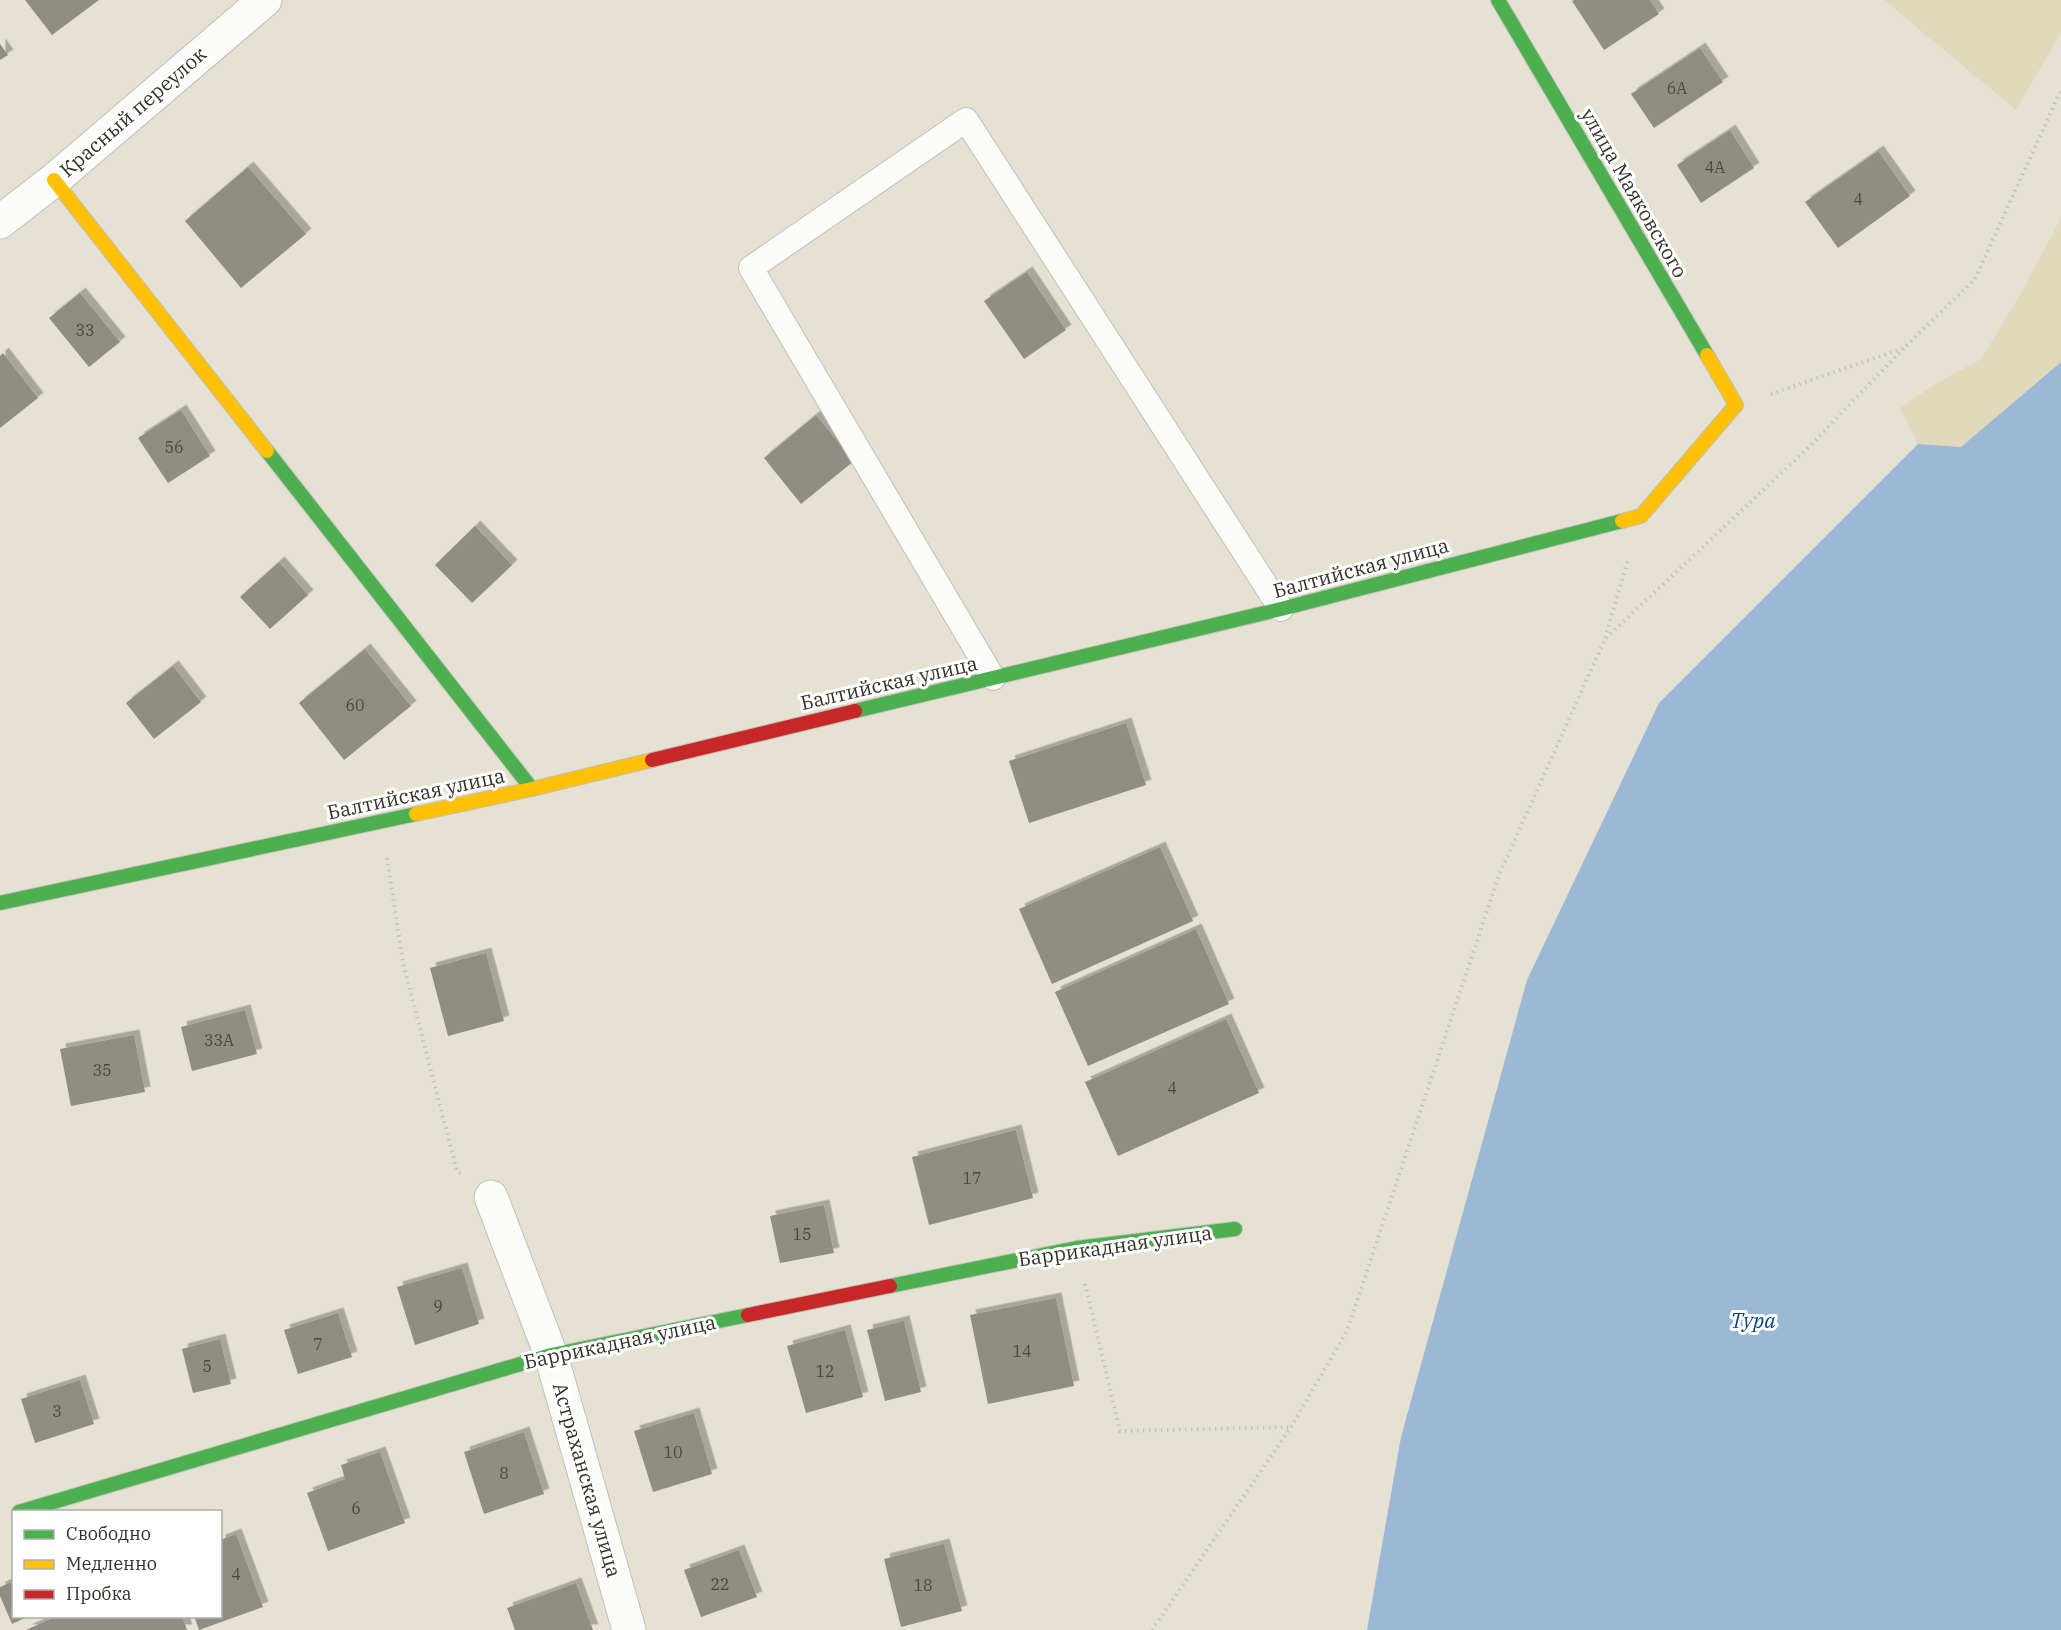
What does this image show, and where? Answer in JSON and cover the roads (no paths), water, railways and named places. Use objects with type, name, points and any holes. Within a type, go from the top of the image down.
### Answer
[{"type":"street","name":"Красный переулок","points":[[0,222],[54,180],[265,0]]},
{"type":"street","name":"улица Маяковского","points":[[1498,0],[1736,405],[1641,516]]},
{"type":"street","points":[[54,180],[532,789]]},
{"type":"street","name":"Балтийская улица","points":[[0,903],[532,789],[1281,609],[1641,516]]},
{"type":"street","name":"Астраханская улица","points":[[491,1197],[551,1355],[629,1630]]},
{"type":"street","name":"Баррикадная улица","points":[[26,1510],[551,1355],[1077,1248],[1235,1229]]},
{"type":"lane","points":[[993,678],[750,268],[966,120],[1281,609]]},
{"type":"water","name":"Тура","points":[[2061,362],[2061,1630],[1367,1630],[1401,1437],[1527,980],[1659,703],[1918,444],[1961,447]]}]
